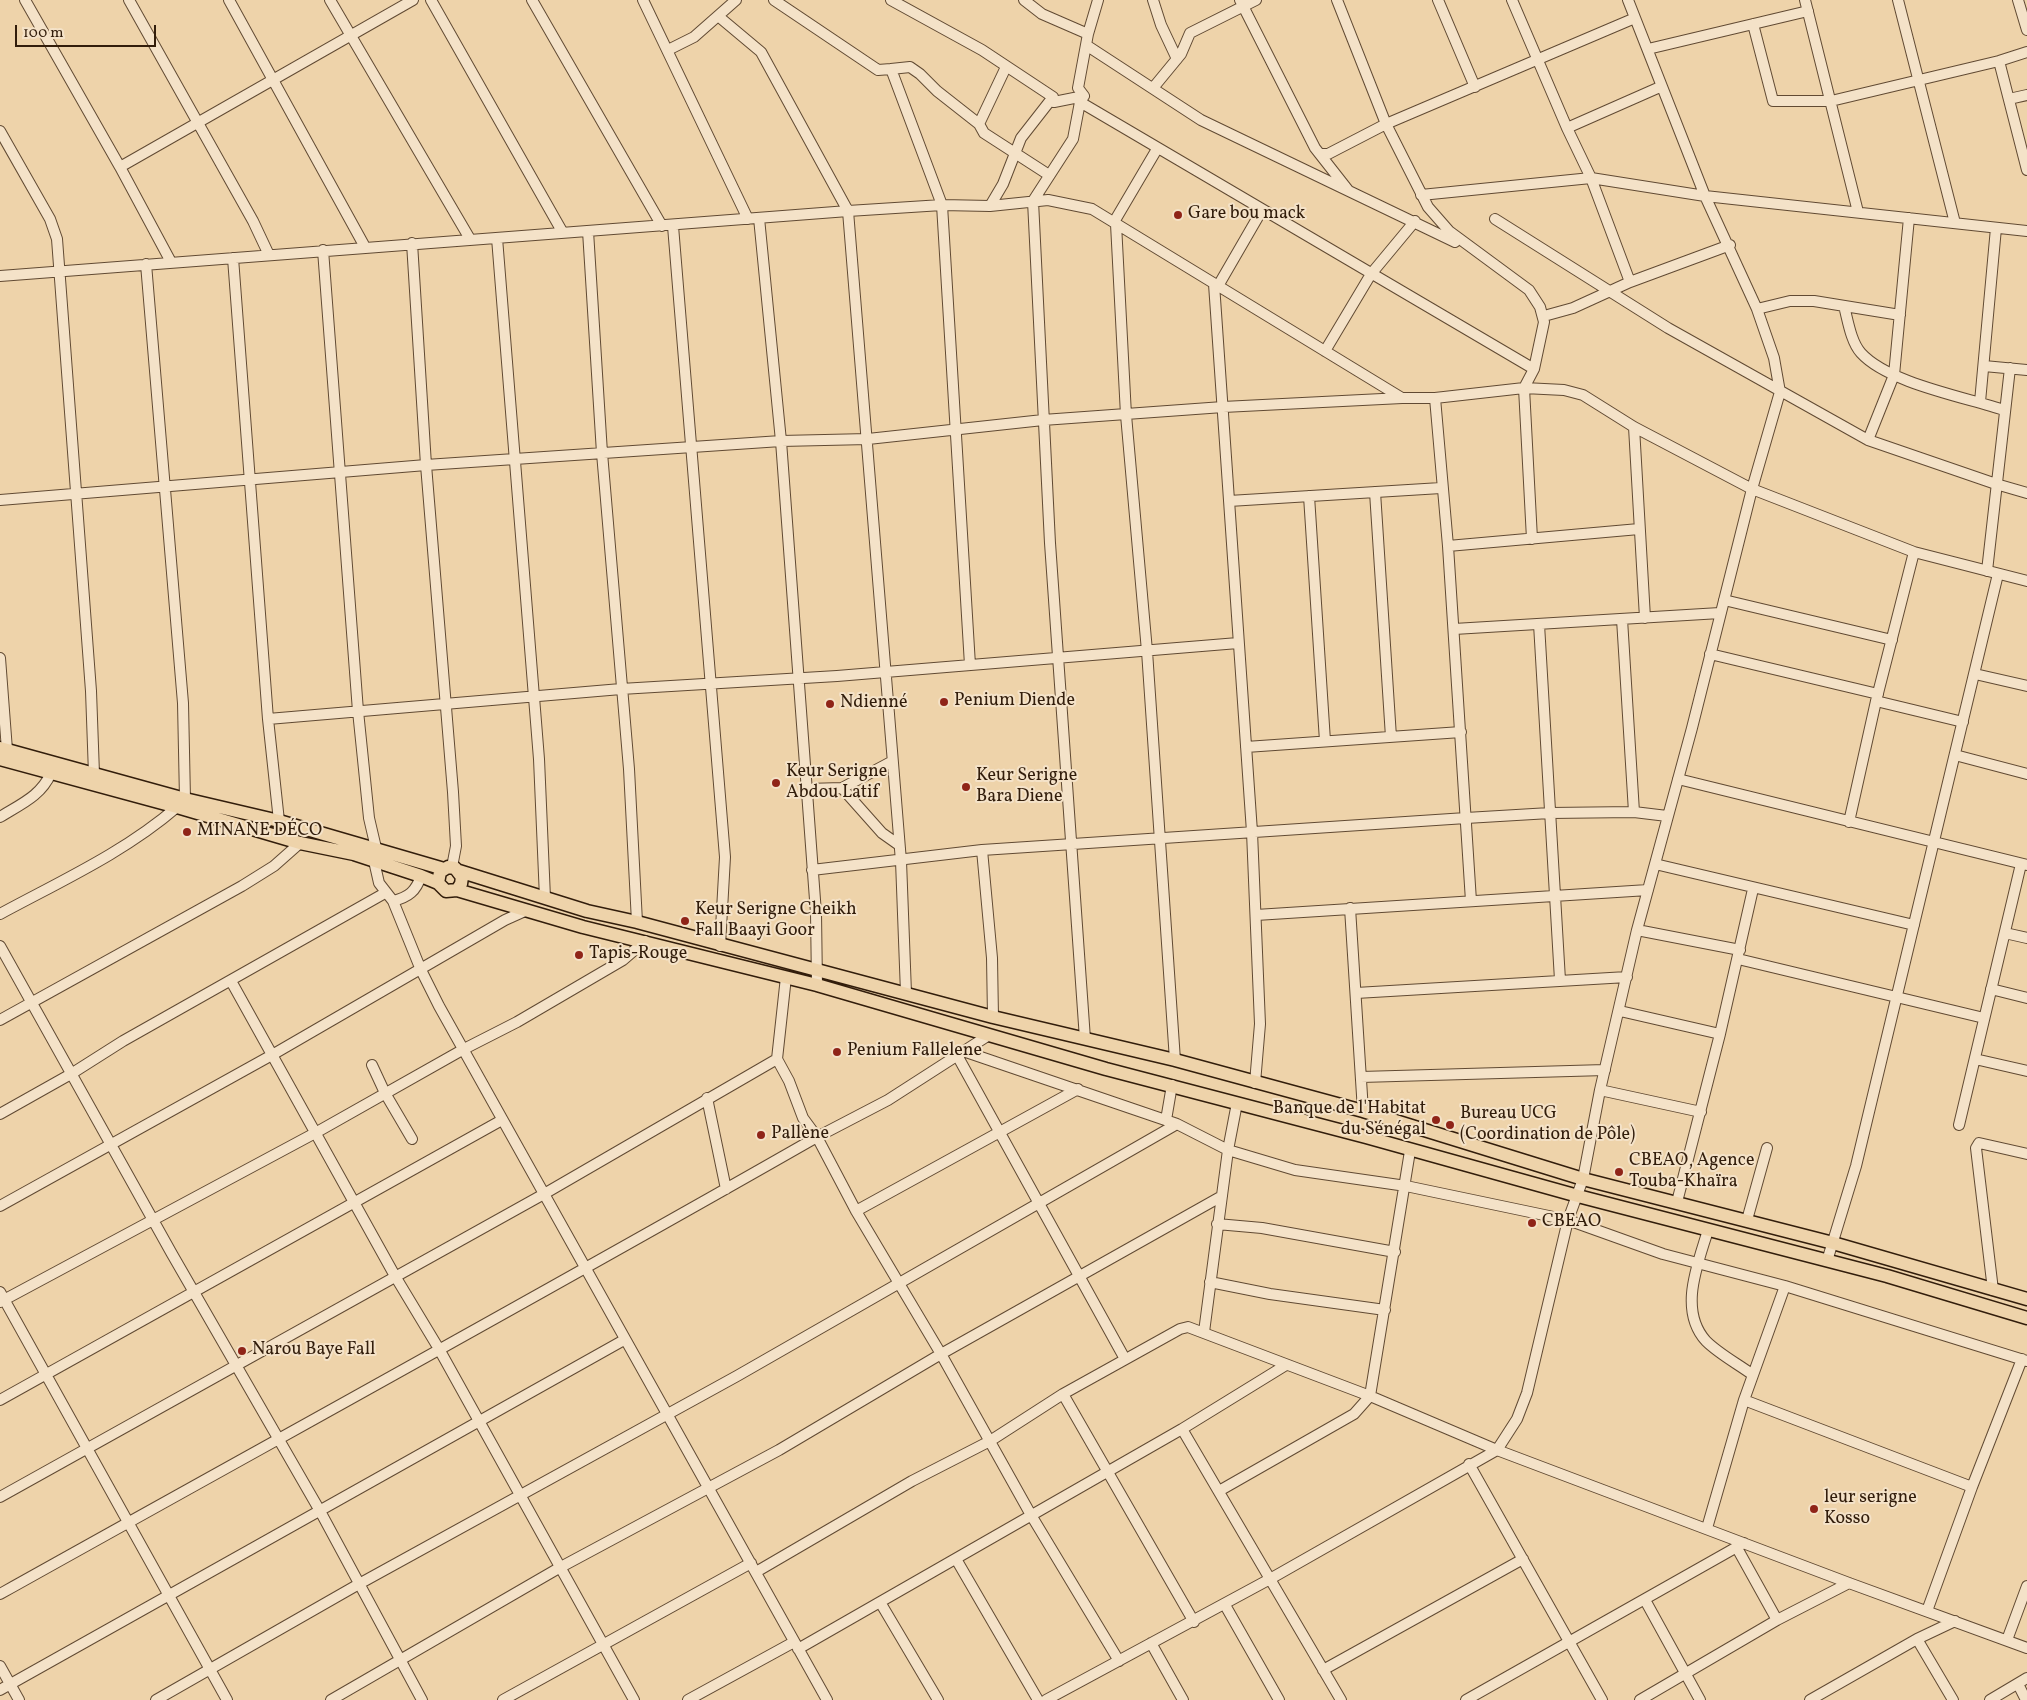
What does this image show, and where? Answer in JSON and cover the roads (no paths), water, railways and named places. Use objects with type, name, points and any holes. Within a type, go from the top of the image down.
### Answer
[{"type":"main road","points":[[2,752],[94,774],[300,843],[354,854],[421,876],[438,883],[446,891],[457,890],[525,911],[817,985],[1106,1069],[1172,1085],[1410,1151],[1827,1261],[2027,1318]]},
{"type":"main road","points":[[2,752],[51,773],[181,803],[280,821],[452,869],[587,911],[638,922],[720,946],[994,1017],[1175,1060],[1363,1111],[1583,1179],[1747,1220],[2027,1299]]},
{"type":"main road","points":[[438,883],[438,876],[452,869]]},
{"type":"main road","points":[[452,869],[462,880],[457,890]]},
{"type":"street","points":[[25,0],[120,167],[171,262]]},
{"type":"street","points":[[129,0],[269,255]]},
{"type":"street","points":[[229,0],[365,247]]},
{"type":"street","points":[[330,0],[470,240]]},
{"type":"street","points":[[120,167],[274,81],[413,0]]},
{"type":"street","points":[[431,0],[563,233]]},
{"type":"street","points":[[532,0],[662,226]]},
{"type":"street","points":[[643,0],[748,219]]},
{"type":"street","points":[[668,50],[694,37],[736,0]]},
{"type":"street","points":[[774,0],[878,70],[910,67],[979,124],[984,133],[1049,175]]},
{"type":"street","points":[[890,0],[941,26],[1053,97],[1054,102],[1082,99],[1157,149],[1534,369]]},
{"type":"street","points":[[1024,0],[1042,14],[1087,40],[1201,120],[1415,221],[1478,254]]},
{"type":"street","points":[[1085,1039],[1043,420],[1033,201],[1073,139],[1082,99],[1078,88],[1087,40],[1098,0]]},
{"type":"street","points":[[1153,0],[1161,25],[1177,59]]},
{"type":"street","points":[[1153,88],[1177,59],[1190,33],[1242,3],[1256,0]]},
{"type":"street","points":[[1337,0],[1386,124],[1420,195],[1449,231],[1529,290],[1544,316],[1534,369],[1524,388],[1532,539]]},
{"type":"street","points":[[1438,0],[1474,88]]},
{"type":"street","points":[[1512,0],[1567,128],[1591,178],[1630,282]]},
{"type":"street","points":[[1046,1700],[1194,1622],[1469,1464],[1497,1450],[1517,1419],[1527,1393],[1568,1220],[1583,1179],[1600,1090],[1620,1011],[1637,930],[1678,779],[1752,489],[1780,392],[1774,358],[1757,309],[1730,245],[1705,196],[1660,87],[1648,50],[1628,0]]},
{"type":"street","points":[[1805,0],[1858,212]]},
{"type":"street","points":[[1898,0],[1955,223]]},
{"type":"street","points":[[2018,0],[2027,30]]},
{"type":"street","points":[[1242,3],[1315,148],[1348,191]]},
{"type":"street","points":[[1648,50],[1808,11]]},
{"type":"street","points":[[718,16],[761,52],[848,211],[868,439],[891,762],[901,861],[906,993]]},
{"type":"street","points":[[1321,154],[1328,154],[1386,124],[1635,18]]},
{"type":"street","points":[[1753,24],[1773,101],[1831,101],[1999,62],[2027,52]]},
{"type":"street","points":[[1999,62],[2027,170]]},
{"type":"street","points":[[979,124],[1006,67]]},
{"type":"street","points":[[891,69],[942,205],[970,665]]},
{"type":"street","points":[[1567,128],[1660,87]]},
{"type":"street","points":[[2009,99],[2027,95]]},
{"type":"street","points":[[990,206],[1016,154],[1021,138],[1053,97]]},
{"type":"street","points":[[0,131],[54,228],[60,273],[91,691],[94,774]]},
{"type":"street","points":[[1157,149],[1115,223],[1126,415],[1147,651],[1175,1060]]},
{"type":"street","points":[[1420,195],[1591,178],[1705,196],[2027,231]]},
{"type":"street","points":[[0,276],[60,273],[322,250],[673,226],[848,211],[942,205],[990,206],[1033,201],[1057,201],[1092,209],[1402,398]]},
{"type":"street","points":[[1255,1083],[1260,1024],[1252,832],[1238,644],[1216,285],[1262,210]]},
{"type":"street","points":[[759,218],[780,442],[807,789],[818,970],[817,985]]},
{"type":"street","points":[[1868,440],[1894,375],[1909,218]]},
{"type":"street","points":[[1495,219],[1608,292],[1780,392],[1868,440],[2027,493]]},
{"type":"street","points":[[1325,351],[1371,274],[1415,221]]},
{"type":"street","points":[[673,226],[724,857],[720,946]]},
{"type":"street","points":[[1980,402],[1996,228]]},
{"type":"street","points":[[588,231],[602,453],[629,769],[638,922]]},
{"type":"street","points":[[497,238],[534,696],[543,826],[545,898]]},
{"type":"street","points":[[412,243],[426,465],[455,831],[452,869]]},
{"type":"street","points":[[1544,316],[1573,308],[1630,282],[1730,245]]},
{"type":"street","points":[[322,250],[358,711],[369,818],[376,848]]},
{"type":"street","points":[[233,258],[268,719],[280,821]]},
{"type":"street","points":[[0,914],[119,849],[153,827],[181,803],[183,703],[146,264]]},
{"type":"street","points":[[1757,309],[1790,301],[1814,301],[1900,315]]},
{"type":"street","points":[[1844,306],[1856,346],[1862,354],[1894,375],[2004,410]]},
{"type":"street","points":[[1984,366],[2027,370]]},
{"type":"street","points":[[1987,571],[2010,368]]},
{"type":"street","points":[[0,500],[426,465],[692,447],[868,439],[1043,420],[1223,407],[1435,398],[1524,388],[1564,390],[1582,395],[1634,427],[1752,489],[1914,552],[2027,581]]},
{"type":"street","points":[[1435,398],[1454,629],[1471,901]]},
{"type":"street","points":[[1634,427],[1645,618]]},
{"type":"street","points":[[1229,501],[1441,488]]},
{"type":"street","points":[[1375,492],[1391,737]]},
{"type":"street","points":[[1309,496],[1325,741]]},
{"type":"street","points":[[1448,546],[1639,529]]},
{"type":"street","points":[[1849,822],[1877,697],[1914,552]]},
{"type":"street","points":[[1827,1261],[1856,1166],[1935,844],[1998,574]]},
{"type":"street","points":[[1724,600],[1892,640]]},
{"type":"street","points":[[1454,629],[1720,613]]},
{"type":"street","points":[[1622,619],[1634,812]]},
{"type":"street","points":[[1539,624],[1560,980]]},
{"type":"street","points":[[268,719],[621,689],[797,679],[1238,644]]},
{"type":"street","points":[[1710,654],[1877,697],[1963,722]]},
{"type":"street","points":[[0,658],[2,752]]},
{"type":"street","points":[[1975,674],[2027,686]]},
{"type":"street","points":[[1246,747],[1460,732]]},
{"type":"street","points":[[1955,755],[2027,774]]},
{"type":"street","points":[[807,789],[842,788],[891,762]]},
{"type":"street","points":[[0,817],[34,797],[45,786],[51,773]]},
{"type":"street","points":[[1678,779],[2024,865],[2005,933],[1959,1125]]},
{"type":"street","points":[[842,788],[882,833],[899,845]]},
{"type":"street","points":[[812,870],[982,850],[1072,846],[1466,818],[1550,813],[1634,812],[1667,816]]},
{"type":"street","points":[[0,1020],[242,886],[274,866],[300,843]]},
{"type":"street","points":[[982,850],[992,958],[994,1017]]},
{"type":"street","points":[[374,861],[379,883],[384,893],[393,901],[421,970],[624,1340],[668,1414],[827,1700]]},
{"type":"street","points":[[1655,864],[1914,926]]},
{"type":"street","points":[[393,901],[404,898],[416,889],[421,876]]},
{"type":"street","points":[[1677,1202],[1720,1034],[1753,889]]},
{"type":"street","points":[[1256,914],[1648,890]]},
{"type":"street","points":[[0,1114],[72,1074],[123,1041],[384,893]]},
{"type":"street","points":[[1350,908],[1363,1111]]},
{"type":"street","points":[[0,1206],[272,1055],[504,920],[525,911]]},
{"type":"street","points":[[1637,930],[1739,954],[1984,1018]]},
{"type":"street","points":[[2005,933],[2027,938]]},
{"type":"street","points":[[228,1700],[89,1448],[1,1298],[317,1132],[464,1049],[566,995],[622,960],[645,942]]},
{"type":"street","points":[[0,946],[193,1291],[320,1511],[422,1700]]},
{"type":"street","points":[[786,977],[778,1059],[790,1081],[804,1118],[817,1137],[856,1211],[941,1354],[1031,1515],[1119,1661]]},
{"type":"street","points":[[1356,993],[1626,977]]},
{"type":"street","points":[[231,981],[317,1132],[395,1276],[439,1349],[634,1700]]},
{"type":"street","points":[[1991,989],[2027,998]]},
{"type":"street","points":[[1620,1011],[1720,1034]]},
{"type":"street","points":[[0,1594],[817,1137],[888,1100],[962,1055],[989,1035]]},
{"type":"street","points":[[962,1055],[1078,1089],[1098,1099],[1177,1124],[1228,1150],[1295,1170],[1406,1186],[1568,1220],[1663,1254],[1785,1286],[2024,1360],[1972,1487],[1927,1611]]},
{"type":"street","points":[[962,1055],[998,1133],[1125,1359]]},
{"type":"street","points":[[0,1497],[544,1194],[707,1098],[778,1059]]},
{"type":"street","points":[[1975,1059],[2027,1071]]},
{"type":"street","points":[[372,1065],[385,1093],[412,1139]]},
{"type":"street","points":[[1361,1077],[1605,1070]]},
{"type":"street","points":[[1166,1120],[1172,1085]]},
{"type":"street","points":[[856,1211],[1078,1089]]},
{"type":"street","points":[[1600,1090],[1700,1112]]},
{"type":"street","points":[[707,1098],[726,1189]]},
{"type":"street","points":[[1204,1332],[1217,1224],[1237,1103]]},
{"type":"street","points":[[0,1400],[502,1120]]},
{"type":"street","points":[[156,1700],[358,1584],[520,1497],[668,1414],[1177,1124]]},
{"type":"street","points":[[1993,1290],[1976,1148],[1979,1143],[2027,1154]]},
{"type":"street","points":[[1747,1220],[1767,1148]]},
{"type":"street","points":[[1219,1491],[1354,1414],[1370,1396],[1406,1186],[1410,1151]]},
{"type":"street","points":[[331,1700],[560,1568],[709,1488],[941,1354],[1222,1196]]},
{"type":"street","points":[[1217,1224],[1262,1228],[1395,1252]]},
{"type":"street","points":[[1708,1230],[1691,1298],[1696,1327],[1706,1341],[1753,1375]]},
{"type":"street","points":[[1210,1282],[1270,1294],[1385,1310]]},
{"type":"street","points":[[1707,1528],[1744,1400],[1785,1286]]},
{"type":"street","points":[[502,1700],[990,1441],[1064,1394],[1125,1359],[1180,1329],[1188,1328],[1204,1332],[1370,1396],[1497,1450],[1707,1528],[1740,1545],[2027,1648]]},
{"type":"street","points":[[0,1690],[320,1511],[478,1420],[624,1340]]},
{"type":"street","points":[[688,1700],[880,1602],[1182,1429],[1286,1365]]},
{"type":"street","points":[[1064,1394],[1194,1622]]},
{"type":"street","points":[[1744,1400],[1972,1487]]},
{"type":"street","points":[[1182,1429],[1341,1700]]},
{"type":"street","points":[[1469,1464],[1602,1700]]},
{"type":"street","points":[[1466,1700],[1740,1545]]},
{"type":"street","points":[[1740,1545],[1777,1620]]},
{"type":"street","points":[[1323,1670],[1523,1558]]},
{"type":"street","points":[[956,1559],[1038,1700]]},
{"type":"street","points":[[1640,1700],[1777,1620],[1848,1583]]},
{"type":"street","points":[[2007,1640],[2027,1586]]},
{"type":"street","points":[[1645,1600],[1700,1700]]},
{"type":"street","points":[[880,1602],[938,1700]]},
{"type":"street","points":[[1224,1605],[1278,1700]]},
{"type":"street","points":[[1810,1700],[1917,1639],[1955,1621]]},
{"type":"street","points":[[1917,1639],[1953,1700]]},
{"type":"street","points":[[1151,1643],[1183,1700]]},
{"type":"street","points":[[0,1666],[19,1700]]},
{"type":"street","points":[[1990,1700],[2027,1678]]},
{"type":"street","points":[[2018,1684],[2026,1700]]},
{"type":"place","name":"Gare bou mack","points":[[1178,215]]},
{"type":"place","name":"Penium Diende","points":[[944,702]]},
{"type":"place","name":"Ndienné","points":[[830,704]]},
{"type":"place","name":"Keur Serigne Abdou Latif","points":[[776,783]]},
{"type":"place","name":"Keur Serigne Bara Diene","points":[[966,787]]},
{"type":"place","name":"MINANE DÉCO","points":[[187,832]]},
{"type":"place","name":"Keur Serigne Cheikh Fall Baayi Goor","points":[[685,921]]},
{"type":"place","name":"Tapis-Rouge","points":[[579,955]]},
{"type":"place","name":"Penium Fallelene","points":[[837,1052]]},
{"type":"place","name":"Banque de l'Habitat du Sénégal","points":[[1436,1120]]},
{"type":"place","name":"Bureau UCG (Coordination de Pôle)","points":[[1450,1125]]},
{"type":"place","name":"Pallène","points":[[761,1135]]},
{"type":"place","name":"CBEAO, Agence Touba-Khaïra","points":[[1619,1172]]},
{"type":"place","name":"CBEAO","points":[[1532,1223]]},
{"type":"place","name":"Narou Baye Fall","points":[[242,1351]]},
{"type":"place","name":"leur serigne Kosso","points":[[1814,1509]]}]
